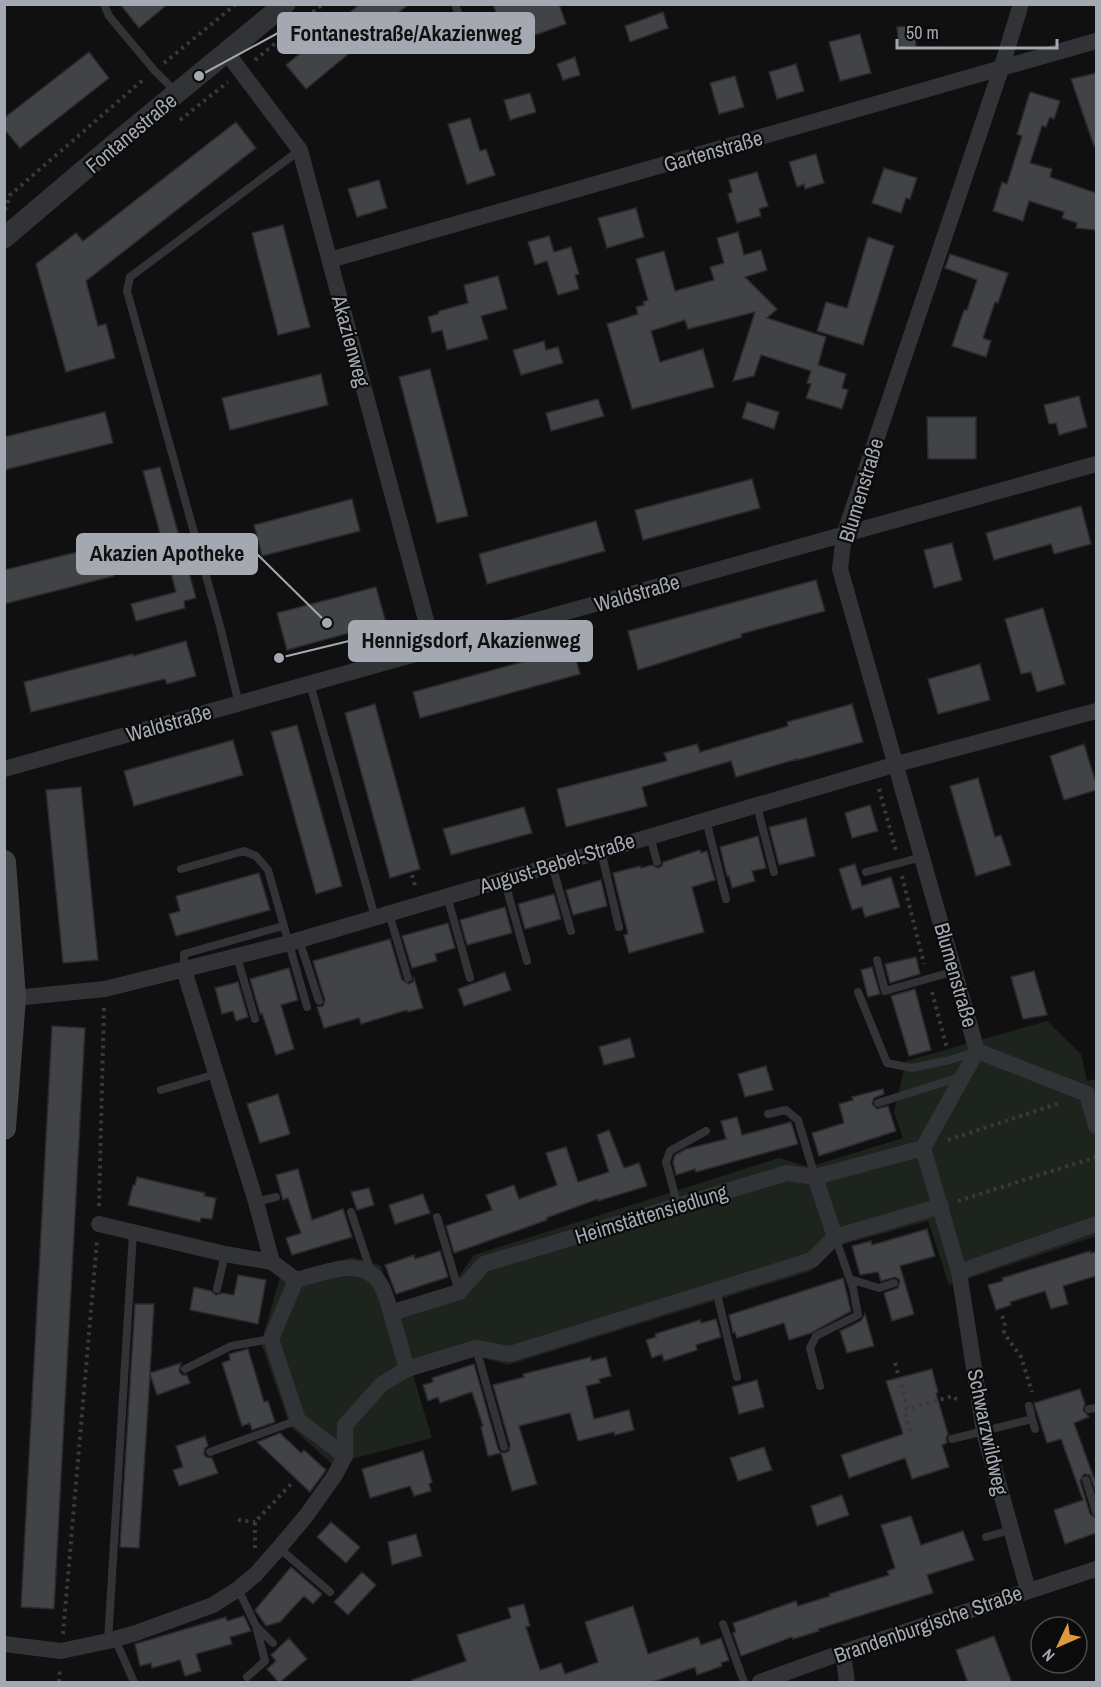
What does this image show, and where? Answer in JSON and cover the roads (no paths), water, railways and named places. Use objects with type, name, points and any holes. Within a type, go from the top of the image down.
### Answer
[{"type":"main road","points":[[4,862],[9,998],[4,1128]]},
{"type":"street","name":"Fontanestraße","points":[[4,238],[285,4]]},
{"type":"street","name":"Blumenstraße","points":[[977,1051],[840,569],[844,535],[1021,4]]},
{"type":"street","name":"Gartenstraße","points":[[330,260],[1096,41]]},
{"type":"street","name":"Akazienweg","points":[[227,53],[300,150],[434,650]]},
{"type":"street","name":"Waldstraße","points":[[4,769],[1096,464]]},
{"type":"street","name":"August-Bebel-Straße","points":[[9,998],[105,989],[237,957],[504,878],[757,807],[875,770],[1096,711]]},
{"type":"street","points":[[184,970],[256,1202],[272,1262]]},
{"type":"street","points":[[1096,1126],[1092,1092],[977,1051],[923,1148],[959,1272],[1096,1224]]},
{"type":"street","name":"Heimstättensiedlung","points":[[459,1292],[484,1264],[788,1173],[815,1176],[923,1148]]},
{"type":"street","points":[[815,1176],[835,1237]]},
{"type":"street","points":[[4,1644],[61,1651],[111,1640],[136,1634],[213,1605],[238,1589],[256,1574],[279,1548],[306,1516],[335,1475],[345,1456],[345,1425],[382,1384],[407,1369],[476,1348],[510,1354],[812,1260],[835,1237],[940,1206]]},
{"type":"street","points":[[99,1224],[225,1254],[272,1262],[296,1280],[352,1267],[371,1272],[381,1284],[392,1312],[407,1369]]},
{"type":"street","name":"Schwarzwildweg","points":[[959,1272],[984,1432],[1028,1590]]},
{"type":"street","points":[[296,1280],[271,1339],[298,1420],[345,1456]]},
{"type":"street","points":[[392,1312],[459,1292]]},
{"type":"street","name":"Brandenburgische Straße","points":[[760,1683],[843,1652],[1096,1569]]},
{"type":"street","points":[[843,1652],[847,1683]]},
{"type":"lane","points":[[104,4],[109,16],[154,70],[177,93]]},
{"type":"lane","points":[[455,4],[464,30]]},
{"type":"lane","points":[[239,704],[220,626],[128,291],[130,277],[300,150]]},
{"type":"lane","points":[[310,684],[382,915],[408,978]]},
{"type":"lane","points":[[757,807],[774,872]]},
{"type":"lane","points":[[706,820],[726,899]]},
{"type":"lane","points":[[650,836],[657,862]]},
{"type":"lane","points":[[181,869],[244,851],[256,856],[268,870],[283,926],[294,941],[319,1001]]},
{"type":"lane","points":[[601,851],[619,927]]},
{"type":"lane","points":[[866,872],[922,857]]},
{"type":"lane","points":[[552,865],[571,932]]},
{"type":"lane","points":[[504,878],[527,962]]},
{"type":"lane","points":[[447,896],[470,978]]},
{"type":"lane","points":[[184,970],[184,954],[283,926]]},
{"type":"lane","points":[[294,941],[307,1007]]},
{"type":"lane","points":[[237,957],[255,1019]]},
{"type":"lane","points":[[878,960],[885,991],[955,971]]},
{"type":"lane","points":[[858,992],[887,1063],[912,1068],[950,1060],[977,1051]]},
{"type":"lane","points":[[161,1090],[216,1074]]},
{"type":"lane","points":[[878,1103],[964,1075]]},
{"type":"lane","points":[[768,1114],[786,1110],[798,1120],[815,1176]]},
{"type":"lane","points":[[678,1206],[666,1162],[670,1151],[706,1131]]},
{"type":"lane","points":[[256,1202],[276,1197]]},
{"type":"lane","points":[[351,1212],[371,1272]]},
{"type":"lane","points":[[437,1217],[459,1292]]},
{"type":"lane","points":[[133,1233],[111,1640],[134,1683]]},
{"type":"lane","points":[[820,1386],[810,1348],[816,1336],[858,1315],[850,1279],[835,1237]]},
{"type":"lane","points":[[217,1289],[225,1254]]},
{"type":"lane","points":[[850,1279],[879,1288],[894,1283]]},
{"type":"lane","points":[[716,1290],[737,1377]]},
{"type":"lane","points":[[185,1369],[231,1346],[271,1339]]},
{"type":"lane","points":[[476,1348],[504,1447]]},
{"type":"lane","points":[[1029,1406],[1035,1429]]},
{"type":"lane","points":[[952,1438],[1032,1419]]},
{"type":"lane","points":[[210,1452],[298,1420]]},
{"type":"lane","points":[[1086,1480],[1096,1512]]},
{"type":"lane","points":[[986,1537],[1010,1530]]},
{"type":"lane","points":[[279,1548],[330,1592]]},
{"type":"lane","points":[[238,1589],[256,1626],[265,1661],[247,1677]]},
{"type":"lane","points":[[723,1624],[744,1683]]},
{"type":"lane","points":[[256,1626],[273,1642]]},
{"type":"place","name":"Fontanestraße/Akazienweg","points":[[199,76]]},
{"type":"place","name":"Akazien Apotheke","points":[[327,623]]},
{"type":"place","name":"Hennigsdorf, Akazienweg","points":[[279,658]]}]
